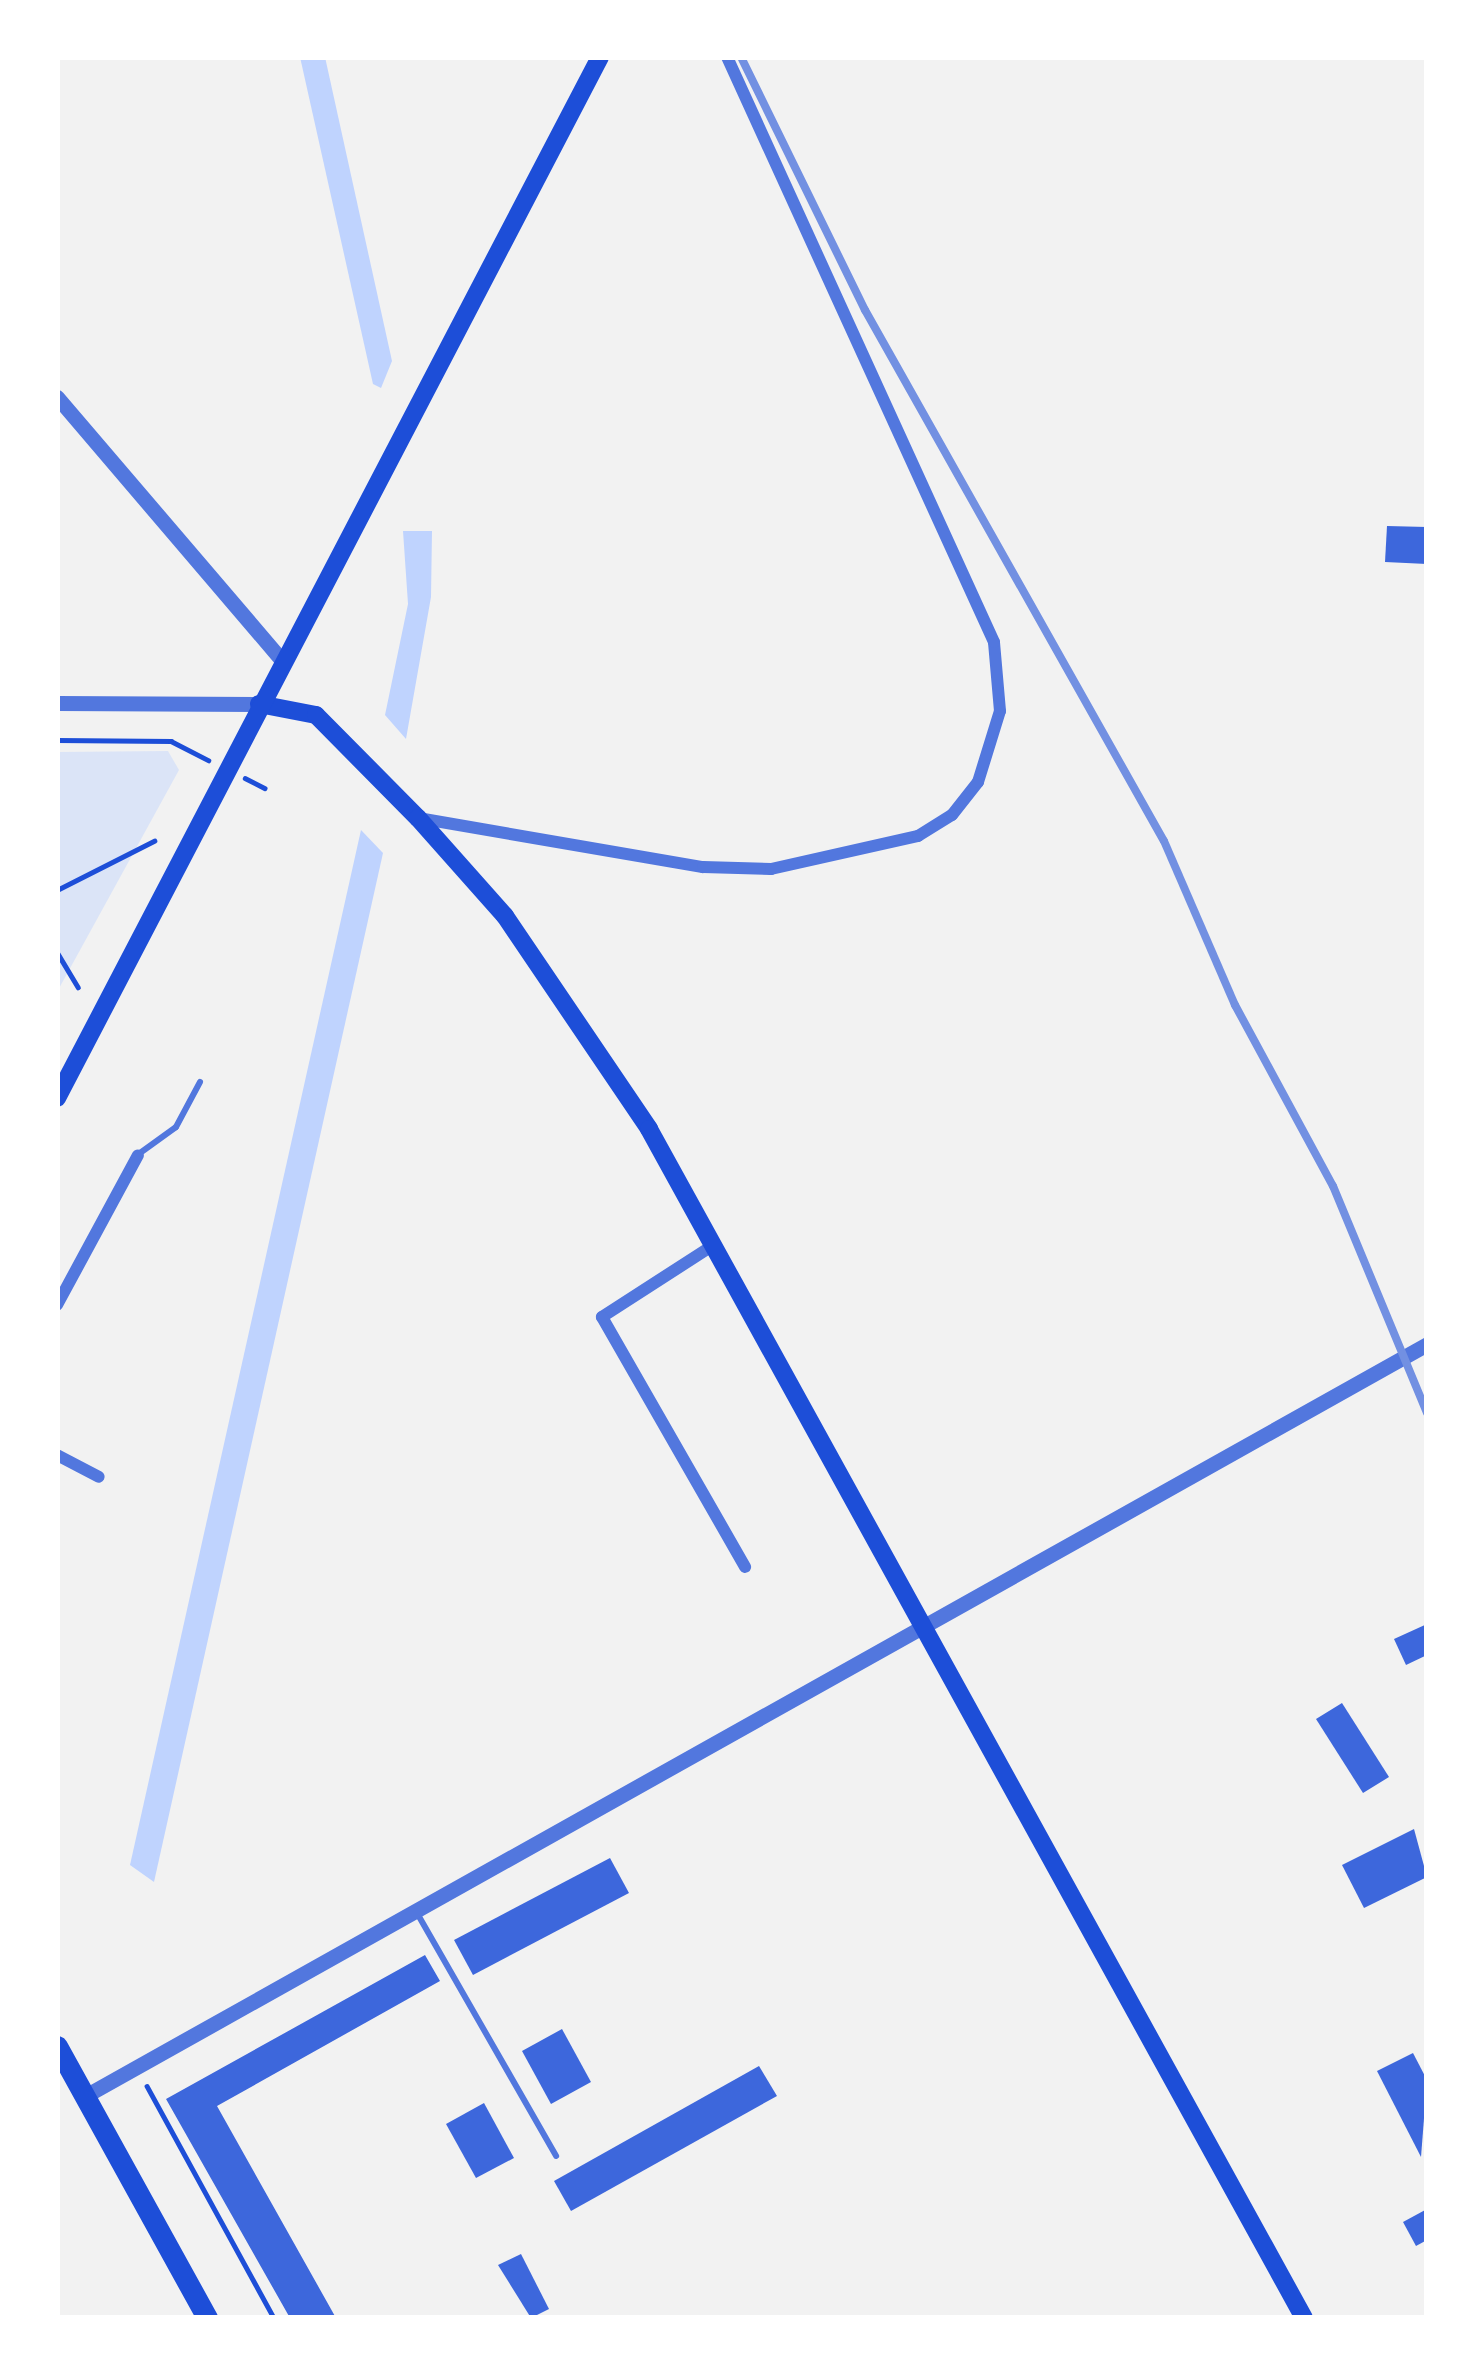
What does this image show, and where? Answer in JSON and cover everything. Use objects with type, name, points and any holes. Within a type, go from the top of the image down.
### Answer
[{"type":"main road","points":[[57,1098],[280,658],[600,57]]},
{"type":"main road","points":[[259,704],[316,715],[418,818],[505,916],[649,1129],[1304,2318]]},
{"type":"main road","points":[[57,2046],[207,2318]]},
{"type":"street","points":[[418,818],[703,867],[771,869],[918,836],[952,815],[978,782],[1000,711],[994,643],[727,57]]},
{"type":"street","points":[[57,397],[280,658]]},
{"type":"street","points":[[57,703],[259,704]]},
{"type":"street","points":[[57,1305],[137,1155]]},
{"type":"street","points":[[712,1246],[602,1317],[745,1567]]},
{"type":"street","points":[[85,2096],[1427,1344]]},
{"type":"street","points":[[57,1455],[100,1477]]},
{"type":"lane","points":[[137,1155],[176,1127],[200,1082]]},
{"type":"lane","points":[[415,1910],[556,2156]]},
{"type":"path","points":[[57,740],[171,741],[265,788]]},
{"type":"path","points":[[57,890],[154,841]]},
{"type":"path","points":[[57,952],[78,987]]},
{"type":"path","points":[[136,2067],[274,2318]]},
{"type":"shaded area","points":[[168,751],[179,770],[57,992],[57,752]]},
{"type":"water","points":[[300,57],[325,57],[392,361],[381,388],[373,384]]},
{"type":"water","points":[[403,531],[432,531],[431,597],[406,739],[385,715],[408,604]]},
{"type":"water","points":[[361,830],[383,853],[154,1882],[130,1865]]},
{"type":"building","points":[[1387,526],[1427,527],[1427,564],[1385,562]]},
{"type":"building","points":[[1427,1624],[1427,1655],[1406,1665],[1394,1639]]},
{"type":"building","points":[[1342,1703],[1389,1777],[1363,1793],[1316,1719]]},
{"type":"building","points":[[1414,1829],[1427,1877],[1364,1908],[1342,1865]]},
{"type":"building","points":[[610,1858],[629,1893],[473,1975],[454,1940]]},
{"type":"building","points":[[425,1955],[440,1981],[217,2106],[336,2318],[290,2318],[166,2099]]},
{"type":"building","points":[[562,2029],[591,2082],[551,2104],[522,2051]]},
{"type":"building","points":[[1413,2053],[1427,2080],[1421,2157],[1377,2071]]},
{"type":"building","points":[[759,2066],[777,2096],[571,2211],[554,2181]]},
{"type":"building","points":[[484,2103],[514,2158],[476,2178],[446,2124]]},
{"type":"building","points":[[1427,2209],[1427,2240],[1416,2246],[1403,2222]]},
{"type":"building","points":[[521,2254],[549,2309],[531,2318],[498,2265]]},
{"type":"railway","points":[[741,57],[865,310],[1164,841],[1235,1005],[1333,1186],[1427,1413]]}]
